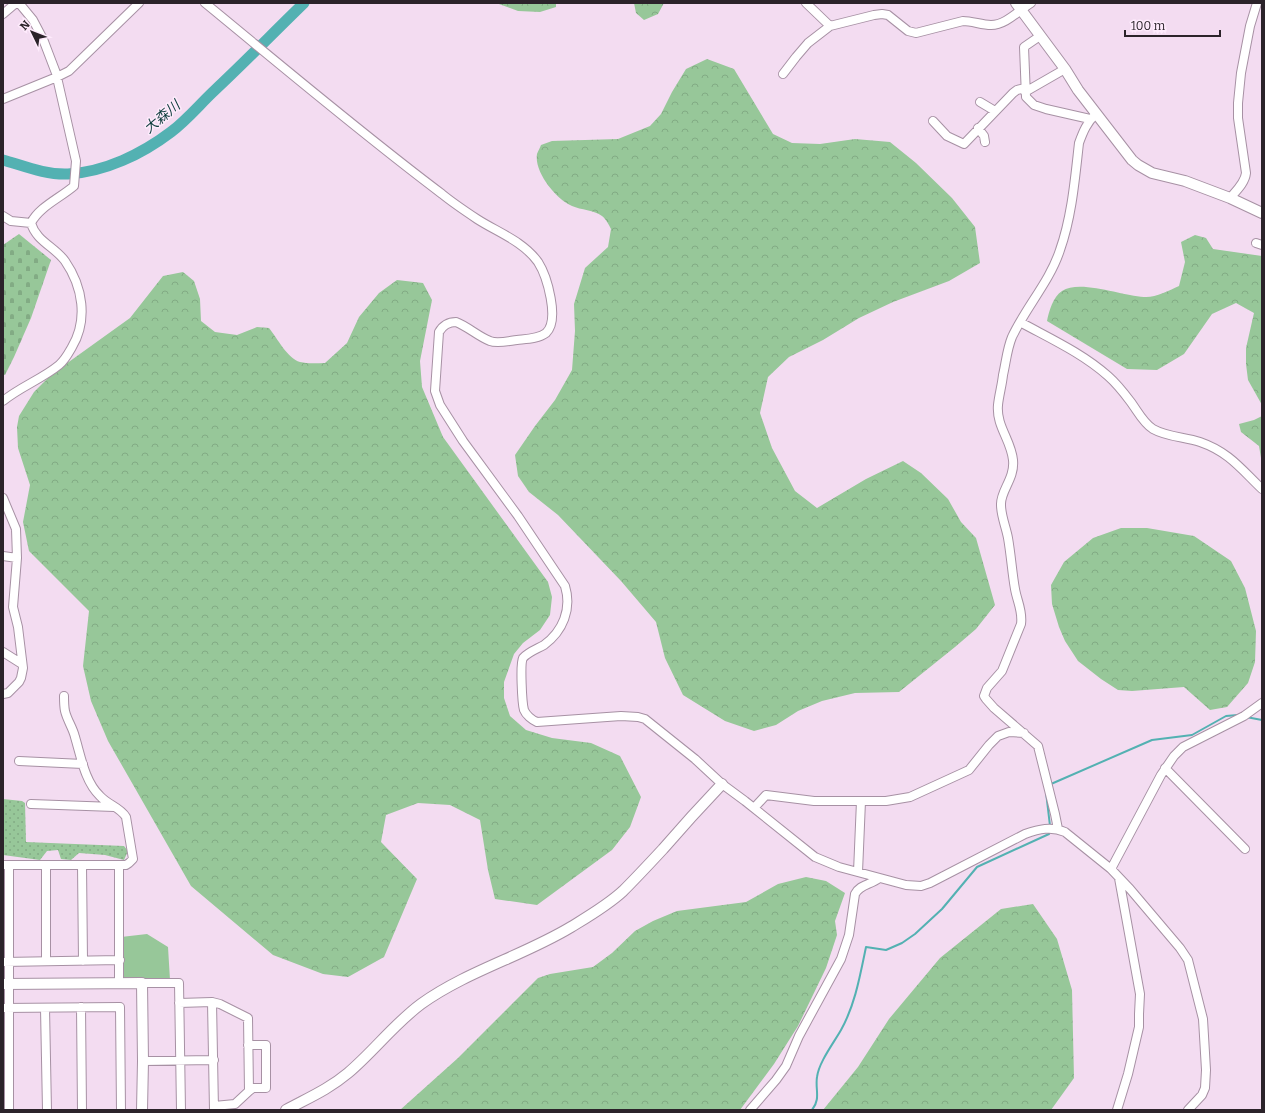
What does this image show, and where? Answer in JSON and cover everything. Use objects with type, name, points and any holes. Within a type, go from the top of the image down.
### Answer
[{"type":"street","points":[[3,14],[17,3],[32,20],[43,38],[57,77],[76,161],[74,186],[38,212],[31,223],[33,230],[38,237],[64,260],[74,276],[81,300],[80,329],[72,346],[60,364],[3,401]]},
{"type":"street","points":[[3,100],[68,71],[139,3]]},
{"type":"street","points":[[205,3],[331,107],[442,194],[477,219],[516,242],[537,261],[547,282],[552,319],[551,325],[546,332],[540,336],[530,339],[490,342],[460,323],[450,322],[445,325],[440,332],[435,391],[440,405],[463,441],[560,578],[568,595],[566,616],[561,627],[554,636],[527,654],[522,661],[522,696],[524,711],[532,720],[537,722],[621,716],[645,719],[695,759],[722,784],[815,857],[839,867],[906,885],[921,886],[930,883],[1025,834],[1043,828],[1058,829],[1065,832],[1111,869],[1170,936],[1188,960],[1203,1019],[1206,1070],[1205,1088],[1202,1095],[1188,1110]]},
{"type":"street","points":[[806,3],[830,26]]},
{"type":"street","points":[[783,74],[808,43],[830,26],[882,14],[888,15],[908,31],[916,33],[963,21],[992,25],[1010,18],[1018,6],[1030,3]]},
{"type":"street","points":[[1230,198],[1246,177],[1238,118],[1238,103],[1243,61],[1250,26],[1257,3]]},
{"type":"street","points":[[1018,6],[1065,69],[1093,117],[1132,160],[1138,165],[1152,172],[1185,181],[1230,198],[1262,213]]},
{"type":"street","points":[[1040,36],[1024,47],[1026,96],[1034,105],[1046,109],[1093,117]]},
{"type":"street","points":[[932,121],[947,136],[964,144],[995,110],[1017,90],[1025,90],[1065,69]]},
{"type":"street","points":[[980,102],[995,110]]},
{"type":"street","points":[[1058,829],[1056,814],[1038,746],[994,708],[984,696],[987,688],[1002,671],[1021,624],[1022,617],[1015,590],[1008,537],[1000,501],[1012,476],[1013,462],[1011,447],[998,419],[998,406],[1008,347],[1020,322],[1053,268],[1060,250],[1071,204],[1079,143],[1082,133],[1093,117]]},
{"type":"street","points":[[978,128],[984,136],[985,142]]},
{"type":"street","points":[[3,216],[11,221],[31,223]]},
{"type":"street","points":[[1020,322],[1091,361],[1109,377],[1142,418],[1154,429],[1165,434],[1200,442],[1214,448],[1232,459],[1262,489]]},
{"type":"street","points":[[3,498],[16,529],[17,558],[13,607],[18,627],[23,673],[20,682],[8,693],[3,694]]},
{"type":"street","points":[[3,556],[17,558]]},
{"type":"street","points":[[3,652],[22,664]]},
{"type":"street","points":[[9,1110],[6,1008],[6,865],[120,864],[129,863],[133,859],[126,817],[122,811],[100,796],[90,783],[75,735],[65,711],[64,696]]},
{"type":"street","points":[[1111,869],[1165,768],[1174,756],[1183,747],[1244,716],[1262,703]]},
{"type":"street","points":[[754,808],[766,795],[814,801],[886,801],[915,795],[969,770],[989,744],[998,736],[1009,732],[1024,733]]},
{"type":"street","points":[[19,761],[83,764]]},
{"type":"street","points":[[1165,768],[1245,849]]},
{"type":"street","points":[[286,1110],[317,1095],[338,1081],[405,1017],[439,992],[476,973],[540,944],[572,927],[605,905],[622,892],[639,875],[722,784]]},
{"type":"street","points":[[858,872],[861,801]]},
{"type":"street","points":[[31,804],[114,806]]},
{"type":"street","points":[[119,983],[120,864]]},
{"type":"street","points":[[46,865],[46,961]]},
{"type":"street","points":[[82,865],[83,960]]},
{"type":"street","points":[[750,1110],[786,1066],[800,1036],[841,960],[849,935],[856,890],[879,878]]},
{"type":"street","points":[[1117,1110],[1128,1074],[1139,1027],[1140,1001],[1119,878]]},
{"type":"street","points":[[6,962],[120,960]]},
{"type":"street","points":[[142,983],[142,1110]]},
{"type":"street","points":[[6,984],[179,983],[179,1060],[181,1110]]},
{"type":"street","points":[[179,1003],[212,1002],[220,1004],[248,1018],[249,1091]]},
{"type":"street","points":[[212,1002],[214,1108],[235,1104],[253,1088],[266,1088],[266,1045],[248,1045]]},
{"type":"street","points":[[81,1007],[82,1110]]},
{"type":"street","points":[[6,1008],[120,1007],[121,1110]]},
{"type":"street","points":[[45,1008],[47,1110]]},
{"type":"street","points":[[143,1061],[214,1060]]},
{"type":"green space","points":[[496,3],[556,3],[556,7],[540,12],[518,11]]},
{"type":"green space","points":[[634,3],[664,3],[658,14],[644,20],[636,13]]},
{"type":"green space","points":[[707,59],[734,69],[773,134],[792,143],[820,144],[855,139],[890,142],[916,163],[952,198],[975,227],[980,263],[949,281],[893,302],[859,318],[823,340],[789,357],[768,377],[760,413],[772,448],[795,491],[817,508],[866,479],[903,461],[921,473],[948,499],[961,522],[976,538],[995,605],[976,629],[899,692],[855,693],[822,701],[798,711],[776,725],[754,731],[725,721],[683,695],[665,658],[656,622],[621,581],[558,515],[529,492],[518,476],[515,455],[555,400],[572,370],[575,331],[574,304],[585,268],[608,247],[611,229],[602,216],[595,212],[572,206],[559,197],[547,184],[539,169],[537,161],[537,154],[541,145],[552,141],[618,139],[650,126],[661,114],[686,69]]},
{"type":"green space","points":[[19,234],[51,260],[31,318],[5,375],[3,374],[3,245]]},
{"type":"green space","points":[[1195,235],[1206,238],[1213,249],[1262,256],[1262,405],[1248,380],[1246,364],[1246,348],[1254,313],[1236,303],[1212,314],[1184,354],[1157,370],[1127,369],[1047,321],[1050,309],[1056,297],[1062,291],[1070,288],[1090,287],[1135,296],[1148,297],[1162,294],[1179,286],[1185,262],[1181,242]]},
{"type":"green space","points":[[183,272],[194,281],[200,299],[201,321],[215,332],[237,335],[257,327],[269,328],[291,357],[300,362],[309,363],[325,363],[347,343],[359,317],[379,293],[397,280],[423,283],[432,300],[420,361],[422,387],[443,437],[548,582],[552,597],[550,615],[540,630],[523,643],[514,654],[504,682],[504,698],[510,716],[526,730],[552,738],[591,743],[620,756],[641,797],[630,827],[612,850],[537,905],[495,899],[488,870],[480,820],[450,805],[418,803],[386,815],[381,842],[417,879],[384,957],[348,977],[323,974],[273,955],[191,886],[108,741],[91,701],[83,666],[89,611],[29,551],[23,522],[30,485],[18,448],[17,427],[19,416],[34,392],[52,374],[130,318],[163,276]]},
{"type":"green space","points":[[1262,416],[1261,458],[1259,446],[1241,432],[1239,424]]},
{"type":"green space","points":[[1121,528],[1147,528],[1194,536],[1231,561],[1245,588],[1256,631],[1255,662],[1248,683],[1227,707],[1210,710],[1184,687],[1132,691],[1118,690],[1078,661],[1065,641],[1052,604],[1051,585],[1064,562],[1093,538]]},
{"type":"green space","points":[[3,799],[22,801],[25,803],[26,842],[124,846],[128,851],[124,860],[105,855],[79,853],[71,860],[61,859],[58,850],[47,851],[40,860],[3,855]]},
{"type":"green space","points":[[806,877],[826,881],[845,893],[835,921],[837,935],[826,968],[798,1026],[774,1064],[740,1110],[400,1110],[458,1058],[538,978],[550,974],[593,967],[612,953],[635,931],[653,921],[677,911],[746,902],[778,884]]},
{"type":"green space","points":[[1033,904],[1057,939],[1072,990],[1074,1078],[1051,1110],[823,1110],[858,1067],[889,1019],[940,958],[1001,909]]},
{"type":"green space","points":[[147,934],[168,947],[170,980],[121,982],[121,937]]},
{"type":"green space","points":[[3,1076],[8,1076],[8,1110],[3,1110]]},
{"type":"waterway","name":"大森川","points":[[3,160],[43,172],[60,174],[82,173],[109,166],[148,148],[183,122],[304,3]]},
{"type":"waterway","points":[[1051,784],[1152,740],[1192,735],[1226,716],[1238,715]]},
{"type":"waterway","points":[[1246,717],[1262,720]]},
{"type":"waterway","points":[[1046,792],[1050,826]]},
{"type":"waterway","points":[[812,1110],[815,1106],[817,1098],[818,1071],[823,1059],[841,1030],[850,1011],[862,969],[866,947],[886,950],[902,943],[915,934],[942,909],[977,867],[1049,834],[1050,830]]}]
